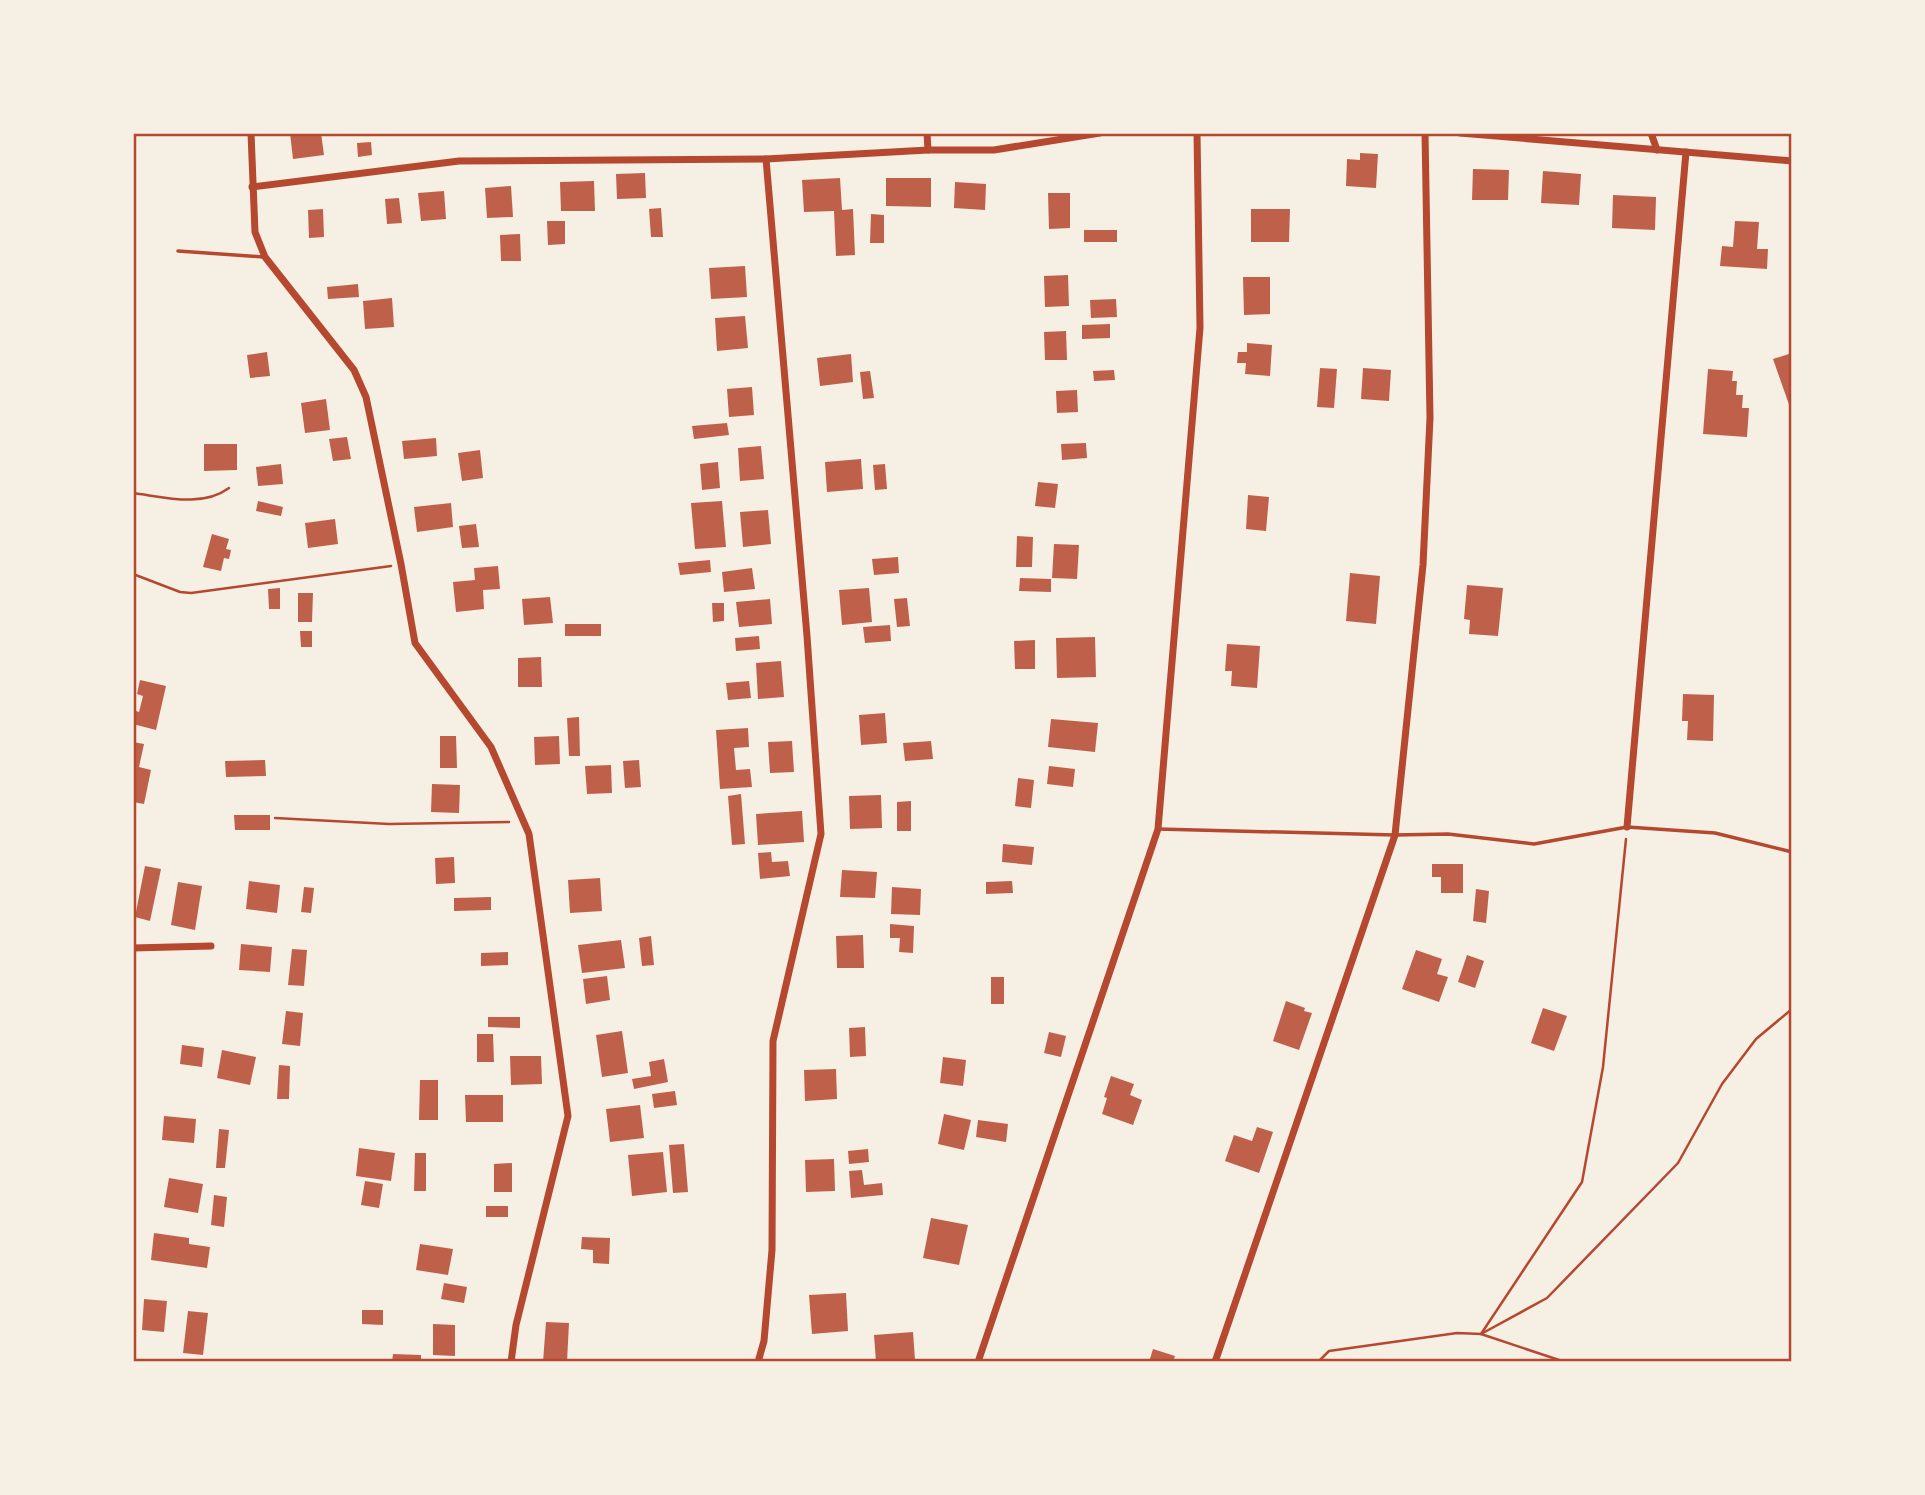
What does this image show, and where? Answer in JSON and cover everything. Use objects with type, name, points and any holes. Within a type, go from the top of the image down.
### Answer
[{"type":"street","points":[[251,133],[255,232],[265,257],[354,370],[366,397],[415,643],[491,747],[529,834],[568,1116],[516,1325],[512,1362]]},
{"type":"street","points":[[928,133],[928,150]]},
{"type":"street","points":[[253,187],[459,161],[766,159],[928,150],[994,150],[1100,133]]},
{"type":"street","points":[[978,1362],[1158,829],[1200,328],[1197,133]]},
{"type":"street","points":[[1215,1362],[1395,835],[1423,565],[1430,418],[1425,133]]},
{"type":"street","points":[[1460,133],[1792,161]]},
{"type":"street","points":[[1651,133],[1657,150]]},
{"type":"street","points":[[1627,827],[1686,152]]},
{"type":"street","points":[[758,1362],[764,1340],[772,1250],[773,1041],[821,834],[807,636],[766,159]]},
{"type":"street","points":[[133,948],[211,946]]},
{"type":"lane","points":[[178,251],[265,257]]},
{"type":"lane","points":[[1158,829],[1448,834],[1534,844],[1627,827],[1715,833],[1792,852]]},
{"type":"path","points":[[133,493],[194,500],[219,496],[229,488]]},
{"type":"path","points":[[133,574],[180,593],[191,593],[401,564]]},
{"type":"path","points":[[275,818],[388,824],[501,823],[523,820]]},
{"type":"path","points":[[1481,1334],[1582,1182],[1603,1068],[1627,827]]},
{"type":"path","points":[[1481,1334],[1547,1298],[1620,1225],[1678,1163],[1722,1084],[1755,1039],[1792,1009]]},
{"type":"path","points":[[1318,1362],[1329,1351],[1457,1333],[1481,1334],[1565,1362]]},
{"type":"building","points":[[290,133],[321,133],[324,155],[293,159]]},
{"type":"building","points":[[371,142],[372,155],[358,157],[357,143]]},
{"type":"building","points":[[1360,153],[1378,154],[1376,188],[1346,186],[1347,159],[1360,160]]},
{"type":"building","points":[[1473,169],[1509,170],[1508,200],[1472,200]]},
{"type":"building","points":[[1543,171],[1581,174],[1579,205],[1541,203]]},
{"type":"building","points":[[645,173],[646,198],[617,199],[616,174]]},
{"type":"building","points":[[840,178],[842,210],[853,209],[855,255],[836,256],[834,211],[804,212],[802,180]]},
{"type":"building","points":[[886,178],[931,178],[931,207],[886,206]]},
{"type":"building","points":[[594,181],[595,211],[561,211],[560,182]]},
{"type":"building","points":[[955,182],[986,184],[985,210],[954,208]]},
{"type":"building","points":[[511,186],[513,217],[487,218],[485,188]]},
{"type":"building","points":[[444,191],[446,219],[421,221],[418,193]]},
{"type":"building","points":[[1048,193],[1070,193],[1070,228],[1049,229]]},
{"type":"building","points":[[1613,195],[1656,197],[1655,230],[1612,228]]},
{"type":"building","points":[[399,198],[402,223],[387,224],[385,199]]},
{"type":"building","points":[[661,208],[663,237],[651,237],[649,209]]},
{"type":"building","points":[[323,209],[324,237],[309,238],[308,210]]},
{"type":"building","points":[[1251,209],[1290,209],[1289,242],[1251,242]]},
{"type":"building","points":[[871,214],[884,215],[884,243],[870,243]]},
{"type":"building","points":[[547,221],[565,221],[565,244],[548,245]]},
{"type":"building","points":[[1735,221],[1759,222],[1757,249],[1768,249],[1767,269],[1720,266],[1722,246],[1733,247]]},
{"type":"building","points":[[1084,230],[1117,230],[1117,242],[1084,242]]},
{"type":"building","points":[[520,234],[521,261],[501,261],[500,235]]},
{"type":"building","points":[[745,266],[747,297],[711,299],[709,268]]},
{"type":"building","points":[[1068,275],[1069,306],[1045,307],[1044,276]]},
{"type":"building","points":[[1243,277],[1270,277],[1270,314],[1244,315]]},
{"type":"building","points":[[358,284],[359,297],[328,299],[327,287]]},
{"type":"building","points":[[392,298],[394,327],[365,329],[363,301]]},
{"type":"building","points":[[1116,299],[1117,317],[1091,318],[1090,300]]},
{"type":"building","points":[[745,316],[748,348],[717,351],[715,318]]},
{"type":"building","points":[[1110,324],[1110,338],[1082,339],[1082,325]]},
{"type":"building","points":[[1066,331],[1067,360],[1045,360],[1044,332]]},
{"type":"building","points":[[1247,343],[1272,345],[1270,376],[1245,374],[1246,363],[1237,363],[1238,352],[1247,352]]},
{"type":"building","points":[[267,352],[270,376],[250,378],[247,355]]},
{"type":"building","points":[[1792,353],[1792,413],[1773,359]]},
{"type":"building","points":[[851,354],[853,382],[820,386],[817,358]]},
{"type":"building","points":[[1320,368],[1337,369],[1334,408],[1317,407]]},
{"type":"building","points":[[1363,368],[1391,370],[1389,401],[1361,399]]},
{"type":"building","points":[[1708,369],[1733,371],[1732,381],[1737,381],[1736,395],[1743,395],[1742,408],[1749,408],[1747,437],[1703,434]]},
{"type":"building","points":[[1114,370],[1115,380],[1094,381],[1093,371]]},
{"type":"building","points":[[870,371],[874,398],[863,399],[860,372]]},
{"type":"building","points":[[752,387],[754,415],[729,417],[727,389]]},
{"type":"building","points":[[1077,390],[1078,412],[1057,413],[1056,391]]},
{"type":"building","points":[[326,399],[330,430],[305,433],[301,403]]},
{"type":"building","points":[[727,423],[729,435],[694,439],[692,426]]},
{"type":"building","points":[[347,437],[351,459],[333,461],[329,439]]},
{"type":"building","points":[[436,438],[437,456],[404,459],[402,441]]},
{"type":"building","points":[[1086,443],[1087,458],[1062,460],[1061,444]]},
{"type":"building","points":[[204,444],[237,444],[237,470],[204,471]]},
{"type":"building","points":[[761,446],[764,479],[740,481],[738,448]]},
{"type":"building","points":[[480,450],[483,478],[462,481],[458,453]]},
{"type":"building","points":[[861,459],[863,489],[827,492],[825,462]]},
{"type":"building","points":[[718,462],[720,488],[702,490],[700,464]]},
{"type":"building","points":[[281,464],[283,484],[258,486],[256,467]]},
{"type":"building","points":[[885,464],[887,489],[875,490],[873,465]]},
{"type":"building","points":[[1038,482],[1058,484],[1055,508],[1035,506]]},
{"type":"building","points":[[1248,495],[1269,497],[1266,531],[1246,529]]},
{"type":"building","points":[[258,501],[283,507],[281,516],[256,511]]},
{"type":"building","points":[[722,501],[726,547],[695,549],[691,503]]},
{"type":"building","points":[[451,503],[453,527],[417,532],[414,507]]},
{"type":"building","points":[[768,510],[771,544],[743,547],[740,512]]},
{"type":"building","points":[[335,519],[338,544],[308,548],[305,523]]},
{"type":"building","points":[[476,524],[479,547],[462,548],[459,526]]},
{"type":"building","points":[[212,534],[229,539],[226,549],[231,550],[229,559],[224,558],[221,571],[203,567]]},
{"type":"building","points":[[1017,536],[1033,537],[1032,567],[1016,567]]},
{"type":"building","points":[[1054,544],[1079,545],[1077,579],[1052,578]]},
{"type":"building","points":[[898,557],[899,573],[874,575],[872,559]]},
{"type":"building","points":[[710,560],[711,572],[680,575],[678,563]]},
{"type":"building","points":[[498,566],[500,589],[483,590],[484,609],[456,612],[453,582],[475,580],[474,568]]},
{"type":"building","points":[[752,568],[755,589],[724,592],[722,572]]},
{"type":"building","points":[[1350,573],[1380,576],[1376,624],[1346,621]]},
{"type":"building","points":[[1020,578],[1051,579],[1051,592],[1019,591]]},
{"type":"building","points":[[1467,585],[1503,588],[1498,636],[1469,634],[1470,620],[1464,619]]},
{"type":"building","points":[[280,588],[280,609],[269,609],[268,589]]},
{"type":"building","points":[[869,588],[872,622],[842,625],[839,590]]},
{"type":"building","points":[[298,593],[313,593],[312,622],[298,622]]},
{"type":"building","points":[[550,597],[553,623],[524,625],[522,599]]},
{"type":"building","points":[[907,598],[910,626],[897,627],[894,599]]},
{"type":"building","points":[[770,599],[772,624],[739,627],[736,602]]},
{"type":"building","points":[[712,603],[724,603],[724,621],[713,622]]},
{"type":"building","points":[[565,624],[601,624],[601,636],[565,636]]},
{"type":"building","points":[[890,625],[891,641],[865,643],[863,627]]},
{"type":"building","points":[[300,631],[312,631],[312,647],[301,647]]},
{"type":"building","points":[[759,636],[760,649],[736,651],[735,638]]},
{"type":"building","points":[[1095,637],[1096,677],[1057,678],[1056,638]]},
{"type":"building","points":[[1035,640],[1035,669],[1015,669],[1014,641]]},
{"type":"building","points":[[1227,644],[1260,646],[1257,688],[1231,686],[1232,671],[1225,671]]},
{"type":"building","points":[[541,657],[542,687],[518,687],[518,658]]},
{"type":"building","points":[[781,661],[784,697],[758,699],[756,663]]},
{"type":"building","points":[[140,680],[166,686],[156,730],[133,724],[133,710],[139,712],[143,696],[137,694]]},
{"type":"building","points":[[749,681],[751,698],[728,700],[726,683]]},
{"type":"building","points":[[1683,694],[1714,695],[1713,741],[1687,740],[1688,721],[1682,721]]},
{"type":"building","points":[[885,713],[887,743],[861,745],[859,715]]},
{"type":"building","points":[[579,717],[580,756],[569,756],[567,718]]},
{"type":"building","points":[[1051,719],[1098,723],[1095,752],[1048,747]]},
{"type":"building","points":[[748,728],[749,747],[734,748],[736,770],[750,769],[752,787],[720,789],[716,730]]},
{"type":"building","points":[[440,736],[456,736],[457,768],[440,768]]},
{"type":"building","points":[[559,736],[560,764],[535,765],[534,737]]},
{"type":"building","points":[[792,741],[794,772],[770,773],[768,742]]},
{"type":"building","points":[[931,741],[933,759],[905,761],[903,743]]},
{"type":"building","points":[[133,742],[144,744],[139,767],[151,770],[144,804],[133,802]]},
{"type":"building","points":[[265,760],[266,776],[226,777],[225,761]]},
{"type":"building","points":[[639,760],[641,787],[625,788],[623,761]]},
{"type":"building","points":[[611,765],[612,793],[587,794],[585,766]]},
{"type":"building","points":[[1049,766],[1075,769],[1073,787],[1047,784]]},
{"type":"building","points":[[1018,778],[1034,780],[1031,808],[1015,806]]},
{"type":"building","points":[[432,784],[460,785],[459,813],[431,812]]},
{"type":"building","points":[[741,794],[745,844],[732,845],[728,796]]},
{"type":"building","points":[[881,795],[882,828],[850,829],[849,796]]},
{"type":"building","points":[[911,801],[911,831],[897,831],[897,802]]},
{"type":"building","points":[[802,811],[804,842],[758,845],[756,814]]},
{"type":"building","points":[[234,815],[270,815],[270,830],[235,830]]},
{"type":"building","points":[[1003,844],[1034,847],[1032,865],[1002,862]]},
{"type":"building","points":[[771,852],[772,862],[788,861],[790,876],[760,879],[758,853]]},
{"type":"building","points":[[454,857],[455,883],[436,884],[435,858]]},
{"type":"building","points":[[1432,864],[1463,864],[1463,893],[1441,893],[1441,877],[1432,877]]},
{"type":"building","points":[[145,866],[161,869],[150,921],[135,917]]},
{"type":"building","points":[[842,870],[877,872],[875,898],[840,897]]},
{"type":"building","points":[[600,878],[602,911],[570,913],[568,880]]},
{"type":"building","points":[[249,881],[280,885],[277,913],[246,909]]},
{"type":"building","points":[[1012,881],[1013,893],[986,894],[986,882]]},
{"type":"building","points":[[178,882],[202,886],[195,930],[171,925]]},
{"type":"building","points":[[304,887],[314,888],[311,913],[301,912]]},
{"type":"building","points":[[892,887],[921,889],[920,915],[891,914]]},
{"type":"building","points":[[1476,889],[1489,891],[1486,923],[1473,921]]},
{"type":"building","points":[[491,897],[491,910],[454,911],[454,898]]},
{"type":"building","points":[[890,924],[914,926],[913,953],[899,952],[900,938],[890,938]]},
{"type":"building","points":[[863,935],[864,968],[837,968],[836,936]]},
{"type":"building","points":[[651,936],[654,965],[642,966],[639,938]]},
{"type":"building","points":[[621,940],[625,968],[582,973],[578,945]]},
{"type":"building","points":[[241,944],[272,947],[270,972],[239,970]]},
{"type":"building","points":[[292,949],[307,950],[304,986],[288,985]]},
{"type":"building","points":[[1416,950],[1442,959],[1437,974],[1448,977],[1439,1002],[1402,989]]},
{"type":"building","points":[[508,952],[508,965],[481,966],[481,953]]},
{"type":"building","points":[[1467,955],[1484,961],[1475,988],[1458,982]]},
{"type":"building","points":[[607,976],[610,1000],[586,1004],[583,979]]},
{"type":"building","points":[[991,977],[1004,977],[1004,1004],[991,1004]]},
{"type":"building","points":[[1286,1001],[1312,1013],[1299,1050],[1273,1041]]},
{"type":"building","points":[[1543,1008],[1567,1016],[1554,1051],[1531,1043]]},
{"type":"building","points":[[286,1011],[303,1013],[300,1046],[282,1044]]},
{"type":"building","points":[[488,1017],[520,1017],[520,1028],[488,1027]]},
{"type":"building","points":[[865,1027],[866,1056],[850,1057],[849,1028]]},
{"type":"building","points":[[622,1031],[628,1073],[602,1077],[596,1035]]},
{"type":"building","points":[[1049,1032],[1066,1036],[1061,1057],[1044,1053]]},
{"type":"building","points":[[477,1034],[493,1034],[494,1062],[477,1062]]},
{"type":"building","points":[[182,1045],[204,1048],[202,1067],[180,1064]]},
{"type":"building","points":[[222,1050],[256,1057],[250,1085],[217,1078]]},
{"type":"building","points":[[510,1056],[541,1056],[542,1084],[511,1085]]},
{"type":"building","points":[[943,1057],[966,1060],[963,1086],[940,1083]]},
{"type":"building","points":[[664,1059],[668,1082],[634,1089],[632,1079],[651,1076],[649,1062]]},
{"type":"building","points":[[279,1065],[290,1066],[289,1099],[277,1099]]},
{"type":"building","points":[[836,1069],[837,1099],[805,1101],[804,1070]]},
{"type":"building","points":[[1111,1076],[1134,1084],[1130,1095],[1142,1100],[1133,1125],[1102,1114]]},
{"type":"building","points":[[420,1080],[438,1080],[438,1120],[419,1120]]},
{"type":"building","points":[[675,1091],[677,1105],[654,1108],[652,1094]]},
{"type":"building","points":[[465,1095],[503,1095],[503,1122],[466,1122]]},
{"type":"building","points":[[640,1105],[644,1138],[610,1142],[606,1109]]},
{"type":"building","points":[[944,1114],[971,1120],[964,1150],[938,1144]]},
{"type":"building","points":[[164,1116],[196,1119],[194,1143],[162,1140]]},
{"type":"building","points":[[978,1120],[1008,1124],[1006,1142],[976,1137]]},
{"type":"building","points":[[1257,1127],[1273,1132],[1259,1173],[1225,1161],[1234,1135],[1252,1141]]},
{"type":"building","points":[[219,1129],[229,1130],[225,1168],[216,1168]]},
{"type":"building","points":[[684,1144],[688,1192],[673,1193],[669,1145]]},
{"type":"building","points":[[359,1148],[395,1153],[391,1181],[356,1176]]},
{"type":"building","points":[[868,1149],[869,1162],[849,1164],[848,1151]]},
{"type":"building","points":[[663,1152],[667,1192],[632,1196],[628,1155]]},
{"type":"building","points":[[415,1153],[426,1153],[426,1191],[414,1191]]},
{"type":"building","points":[[834,1159],[835,1191],[806,1192],[805,1160]]},
{"type":"building","points":[[512,1163],[512,1192],[494,1192],[494,1164]]},
{"type":"building","points":[[862,1170],[864,1185],[882,1183],[883,1195],[851,1198],[849,1171]]},
{"type":"building","points":[[169,1178],[203,1184],[198,1213],[164,1207]]},
{"type":"building","points":[[365,1181],[383,1184],[379,1208],[361,1205]]},
{"type":"building","points":[[214,1195],[227,1197],[224,1227],[211,1225]]},
{"type":"building","points":[[486,1206],[508,1206],[508,1217],[486,1217]]},
{"type":"building","points":[[931,1218],[968,1225],[959,1265],[923,1258]]},
{"type":"building","points":[[154,1233],[189,1238],[189,1244],[210,1247],[207,1268],[151,1260]]},
{"type":"building","points":[[582,1237],[610,1238],[609,1264],[593,1263],[593,1250],[581,1249]]},
{"type":"building","points":[[420,1244],[453,1249],[448,1275],[416,1270]]},
{"type":"building","points":[[444,1283],[467,1287],[464,1303],[441,1299]]},
{"type":"building","points":[[846,1293],[848,1331],[812,1334],[809,1295]]},
{"type":"building","points":[[144,1299],[167,1301],[164,1332],[142,1330]]},
{"type":"building","points":[[362,1310],[383,1310],[383,1325],[362,1324]]},
{"type":"building","points":[[188,1311],[208,1313],[203,1355],[183,1353]]},
{"type":"building","points":[[546,1322],[569,1323],[567,1362],[543,1362]]},
{"type":"building","points":[[433,1324],[455,1325],[455,1356],[433,1355]]},
{"type":"building","points":[[913,1332],[915,1360],[876,1362],[874,1335]]},
{"type":"building","points":[[1153,1349],[1175,1356],[1173,1362],[1149,1362]]},
{"type":"building","points":[[393,1354],[421,1355],[421,1362],[392,1362]]}]
